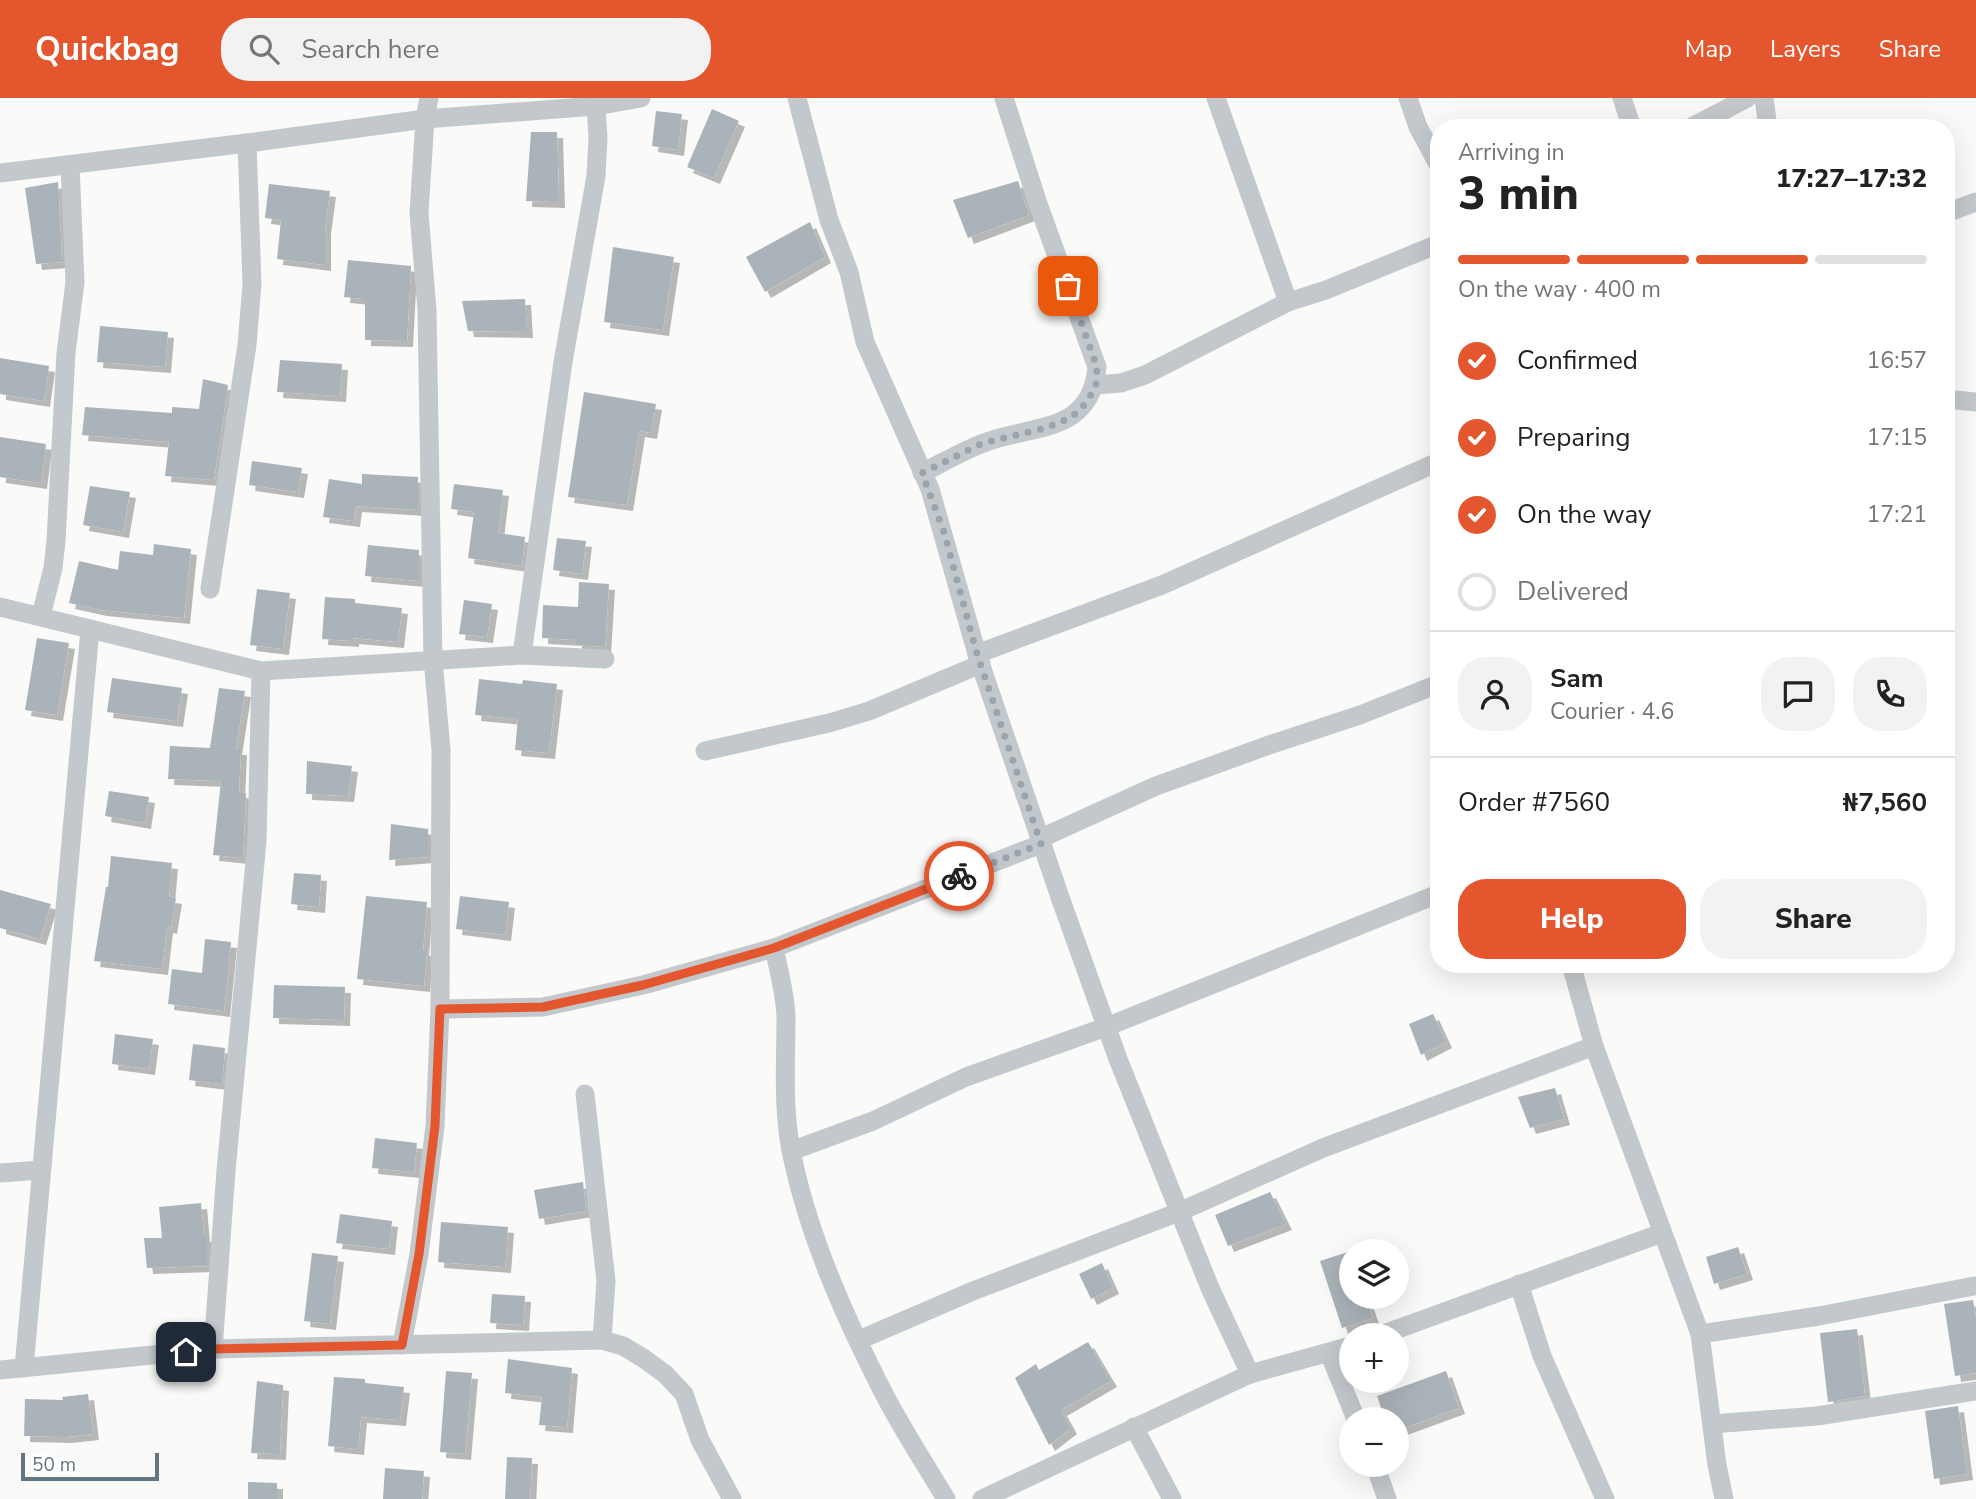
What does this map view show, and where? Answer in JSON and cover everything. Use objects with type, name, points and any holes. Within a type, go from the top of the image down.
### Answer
[{"type":"street","points":[[402,1345],[419,1254],[435,1126],[440,1009],[441,750],[433,659],[427,310],[419,213],[425,118],[429,98]]},
{"type":"street","points":[[0,173],[425,118],[596,106],[641,98]]},
{"type":"street","points":[[797,98],[829,220],[849,272],[865,342],[922,473],[944,532],[979,659],[1106,1027],[1210,1288],[1250,1374]]},
{"type":"street","points":[[922,473],[983,443],[1046,428],[1072,417],[1087,402],[1096,385],[1097,367],[1037,201],[1004,98]]},
{"type":"street","points":[[1216,98],[1288,302]]},
{"type":"street","points":[[1408,98],[1418,127],[1430,149]]},
{"type":"street","points":[[1622,98],[1629,119]]},
{"type":"street","points":[[1707,119],[1747,98]]},
{"type":"street","points":[[1765,98],[1767,119]]},
{"type":"street","points":[[522,655],[563,362],[596,176],[596,106]]},
{"type":"street","points":[[210,589],[248,332],[252,284],[247,143]]},
{"type":"street","points":[[41,616],[57,541],[66,353],[75,282],[70,165]]},
{"type":"street","points":[[1955,210],[1976,202]]},
{"type":"street","points":[[1096,385],[1121,383],[1145,375],[1288,302],[1326,290],[1430,247]]},
{"type":"street","points":[[1955,400],[1976,402]]},
{"type":"street","points":[[705,751],[829,723],[869,711],[979,659],[1162,585],[1430,466]]},
{"type":"street","points":[[0,607],[261,671],[522,655],[605,659]]},
{"type":"street","points":[[24,1368],[90,629]]},
{"type":"street","points":[[213,1349],[226,1171],[257,841],[261,671]]},
{"type":"street","points":[[440,1009],[543,1007],[643,985],[774,948],[1040,841],[1156,786],[1360,715],[1430,687]]},
{"type":"street","points":[[791,1151],[873,1121],[966,1077],[1106,1027],[1430,897]]},
{"type":"street","points":[[774,948],[786,1016],[784,1081],[791,1151],[803,1199],[830,1275],[882,1390],[946,1499]]},
{"type":"street","points":[[1574,973],[1594,1046],[1700,1334],[1724,1499]]},
{"type":"street","points":[[859,1340],[973,1291],[1179,1212],[1323,1148],[1594,1046]]},
{"type":"street","points":[[585,1094],[607,1281],[602,1340]]},
{"type":"street","points":[[0,1173],[41,1170]]},
{"type":"street","points":[[1409,1325],[1662,1233]]},
{"type":"street","points":[[1519,1284],[1542,1356],[1605,1499]]},
{"type":"street","points":[[1700,1334],[1819,1316],[1974,1286]]},
{"type":"street","points":[[0,1370],[213,1349],[602,1340],[623,1346],[643,1358],[665,1374],[684,1394],[700,1440],[732,1499]]},
{"type":"street","points":[[982,1499],[1250,1374],[1339,1350]]},
{"type":"street","points":[[1329,1353],[1351,1407]]},
{"type":"street","points":[[1712,1424],[1817,1416],[1976,1391]]},
{"type":"street","points":[[1135,1427],[1172,1499]]},
{"type":"street","points":[[1379,1477],[1387,1499]]},
{"type":"building","points":[[712,109],[739,121],[714,178],[687,167]]},
{"type":"building","points":[[656,111],[682,114],[678,150],[652,146]]},
{"type":"building","points":[[531,132],[557,132],[559,202],[526,201]]},
{"type":"building","points":[[1018,181],[1029,215],[968,238],[953,200]]},
{"type":"building","points":[[58,182],[62,262],[36,264],[25,188]]},
{"type":"building","points":[[269,184],[330,191],[325,228],[325,265],[277,259],[281,220],[265,218]]},
{"type":"building","points":[[810,222],[825,257],[765,292],[746,257]]},
{"type":"building","points":[[613,247],[674,257],[663,330],[604,322]]},
{"type":"building","points":[[348,260],[411,266],[407,341],[365,340],[365,299],[344,297]]},
{"type":"building","points":[[525,299],[527,332],[468,331],[462,301]]},
{"type":"building","points":[[100,326],[168,332],[165,367],[97,362]]},
{"type":"building","points":[[0,358],[49,366],[44,401],[0,394]]},
{"type":"building","points":[[280,360],[342,364],[340,396],[277,392]]},
{"type":"building","points":[[203,379],[228,385],[214,480],[165,476],[169,442],[82,435],[85,407],[172,413],[172,407],[199,409]]},
{"type":"building","points":[[584,392],[656,404],[651,433],[639,431],[627,505],[568,497]]},
{"type":"building","points":[[0,437],[46,444],[41,483],[0,477]]},
{"type":"building","points":[[252,461],[302,468],[298,492],[249,485]]},
{"type":"building","points":[[362,474],[418,477],[418,510],[356,506],[354,521],[323,517],[329,479],[362,484]]},
{"type":"building","points":[[454,484],[503,490],[498,533],[525,537],[522,566],[468,558],[474,512],[451,509]]},
{"type":"building","points":[[90,486],[130,492],[123,532],[83,525]]},
{"type":"building","points":[[557,538],[586,541],[582,574],[553,570]]},
{"type":"building","points":[[154,544],[191,549],[184,618],[101,610],[69,603],[79,561],[118,570],[120,551],[153,555]]},
{"type":"building","points":[[368,545],[419,550],[419,581],[365,576]]},
{"type":"building","points":[[579,582],[609,584],[605,647],[576,645],[576,640],[542,638],[543,605],[578,607]]},
{"type":"building","points":[[257,589],[290,593],[283,649],[250,645]]},
{"type":"building","points":[[325,597],[355,599],[355,603],[402,608],[398,642],[353,638],[353,641],[322,639]]},
{"type":"building","points":[[464,600],[492,604],[487,637],[459,634]]},
{"type":"building","points":[[37,638],[69,643],[57,715],[25,710]]},
{"type":"building","points":[[112,678],[182,688],[177,721],[107,712]]},
{"type":"building","points":[[479,679],[522,684],[523,680],[557,684],[549,753],[515,750],[518,719],[475,715]]},
{"type":"building","points":[[219,688],[245,691],[236,749],[241,749],[239,792],[246,793],[243,858],[213,855],[221,781],[168,779],[170,746],[210,748]]},
{"type":"building","points":[[307,761],[352,766],[348,796],[306,794]]},
{"type":"building","points":[[109,791],[149,797],[145,823],[105,816]]},
{"type":"building","points":[[391,824],[428,829],[428,857],[389,860]]},
{"type":"building","points":[[111,856],[172,863],[169,897],[176,898],[171,928],[167,927],[162,969],[94,961]]},
{"type":"building","points":[[294,873],[321,875],[319,907],[291,904]]},
{"type":"building","points":[[0,890],[51,904],[40,939],[0,928]]},
{"type":"building","points":[[366,896],[427,902],[423,950],[427,950],[424,986],[357,979]]},
{"type":"building","points":[[460,896],[509,902],[505,935],[456,929]]},
{"type":"building","points":[[205,939],[231,942],[224,1011],[168,1004],[172,969],[202,973]]},
{"type":"building","points":[[274,985],[345,987],[344,1020],[273,1018]]},
{"type":"building","points":[[1433,1014],[1446,1042],[1421,1055],[1409,1024]]},
{"type":"building","points":[[115,1034],[153,1039],[149,1069],[112,1064]]},
{"type":"building","points":[[193,1044],[225,1048],[222,1084],[189,1080]]},
{"type":"building","points":[[1555,1088],[1564,1119],[1530,1128],[1518,1097]]},
{"type":"building","points":[[375,1138],[417,1143],[414,1172],[372,1168]]},
{"type":"building","points":[[583,1182],[586,1211],[539,1219],[534,1190]]},
{"type":"building","points":[[1270,1192],[1286,1224],[1228,1246],[1215,1215]]},
{"type":"building","points":[[201,1203],[204,1236],[207,1236],[207,1266],[147,1268],[144,1238],[162,1238],[159,1207]]},
{"type":"building","points":[[340,1214],[392,1221],[389,1249],[336,1243]]},
{"type":"building","points":[[441,1222],[508,1227],[505,1267],[438,1262]]},
{"type":"building","points":[[1738,1247],[1747,1274],[1714,1284],[1706,1257]]},
{"type":"building","points":[[312,1253],[338,1256],[330,1324],[304,1321]]},
{"type":"building","points":[[1339,1255],[1339,1309],[1370,1309],[1373,1318],[1358,1323],[1340,1323],[1320,1261]]},
{"type":"building","points":[[1102,1263],[1113,1288],[1091,1299],[1079,1274]]},
{"type":"building","points":[[492,1294],[525,1296],[523,1325],[490,1323]]},
{"type":"building","points":[[1973,1300],[1976,1318],[1976,1373],[1955,1376],[1944,1304]]},
{"type":"building","points":[[1857,1329],[1865,1396],[1828,1402],[1820,1333]]},
{"type":"building","points":[[1088,1342],[1111,1381],[1061,1410],[1071,1428],[1049,1445],[1015,1378],[1036,1364],[1039,1370]]},
{"type":"building","points":[[508,1359],[572,1368],[567,1427],[539,1425],[542,1397],[505,1393]]},
{"type":"building","points":[[446,1371],[472,1373],[465,1454],[440,1452]]},
{"type":"building","points":[[1446,1371],[1459,1408],[1409,1426],[1409,1407],[1381,1407],[1377,1396],[1385,1393],[1409,1393],[1409,1384]]},
{"type":"building","points":[[334,1377],[365,1379],[365,1383],[404,1387],[400,1420],[361,1417],[358,1449],[328,1446]]},
{"type":"building","points":[[257,1381],[283,1385],[280,1454],[251,1453]]},
{"type":"building","points":[[88,1394],[93,1434],[66,1437],[24,1436],[25,1399],[63,1400],[62,1397]]},
{"type":"building","points":[[1958,1406],[1967,1474],[1934,1479],[1925,1411]]},
{"type":"building","points":[[507,1457],[532,1458],[530,1499],[505,1499]]},
{"type":"building","points":[[385,1468],[424,1471],[422,1499],[383,1499]]},
{"type":"building","points":[[248,1482],[277,1483],[277,1499],[248,1499]]},
{"type":"way so far","points":[[959,876],[1041,844],[977,654],[944,532],[922,473],[983,443],[1046,428],[1072,417],[1087,402],[1096,385],[1097,367],[1068,286]]},
{"type":"route","points":[[186,1352],[213,1349],[402,1345],[419,1254],[435,1126],[440,1009],[543,1007],[643,985],[774,948],[959,876]]}]
